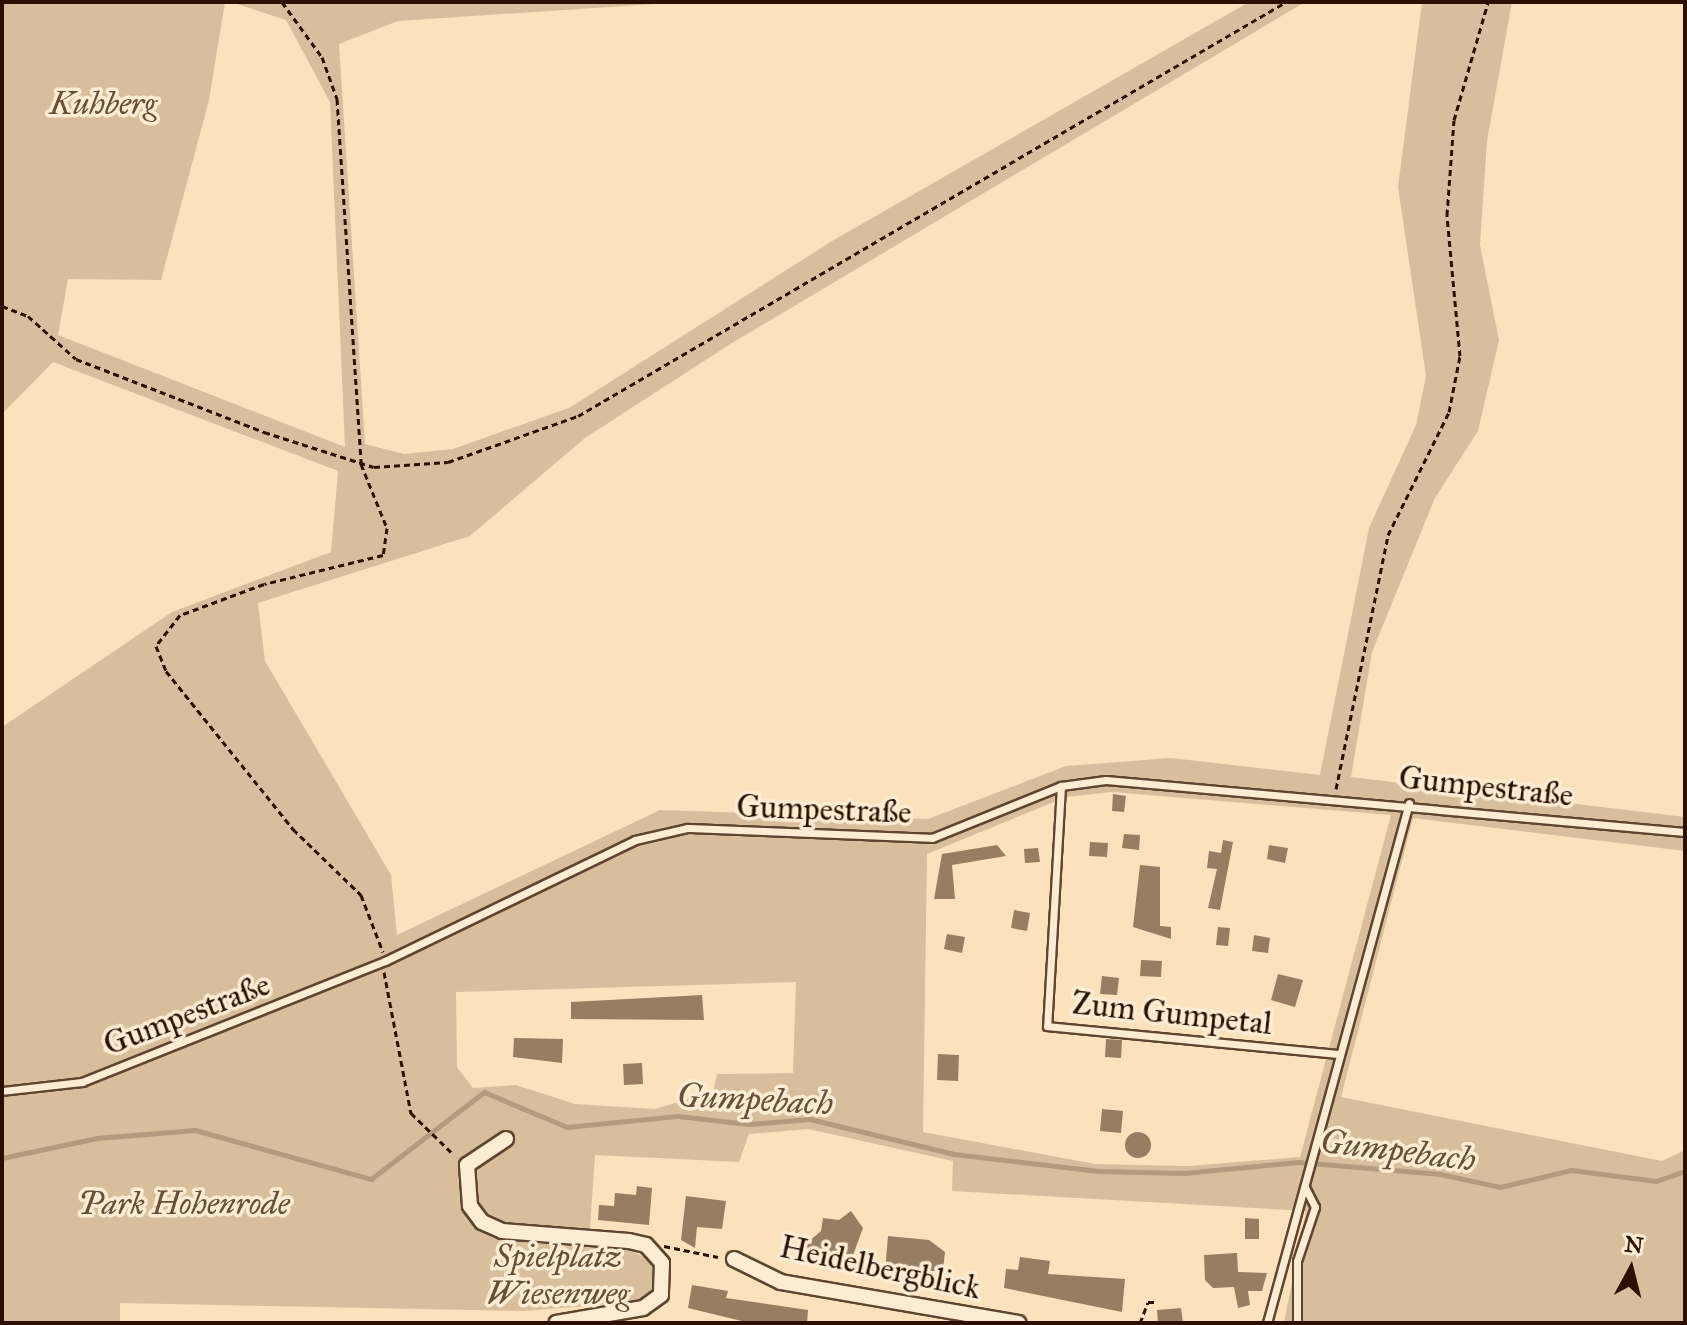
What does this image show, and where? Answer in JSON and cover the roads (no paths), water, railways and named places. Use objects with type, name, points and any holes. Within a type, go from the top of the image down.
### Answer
[{"type":"street","points":[[506,1139],[467,1165],[470,1206],[482,1222],[502,1231],[629,1241],[657,1253],[664,1277],[652,1301],[556,1323]]},
{"type":"street","name":"Heidelbergblick","points":[[734,1259],[781,1282],[1018,1323]]},
{"type":"lane","name":"Gumpestraße","points":[[2,1091],[82,1082],[386,961],[635,840],[687,828],[932,838],[1061,786],[1166,781],[1685,832]]},
{"type":"lane","name":"Zum Gumpetal","points":[[1061,786],[1047,1026],[1340,1054]]},
{"type":"lane","points":[[1267,1323],[1409,803]]},
{"type":"lane","points":[[1297,1323],[1297,1261],[1315,1207],[1305,1185]]},
{"type":"waterway","name":"Gumpebach","points":[[2,1158],[97,1138],[195,1130],[371,1179],[484,1092],[567,1127],[678,1116],[749,1124],[810,1119],[954,1154],[1098,1171],[1184,1173],[1298,1162],[1440,1174],[1500,1187],[1571,1170],[1656,1181],[1685,1171]]},
{"type":"park label","name":"Kuhberg","points":[[103,104]]},
{"type":"park label","name":"Park Hohenrode","points":[[184,1204]]},
{"type":"park label","name":"Spielplatz Wiesenweg","points":[[558,1276]]}]
